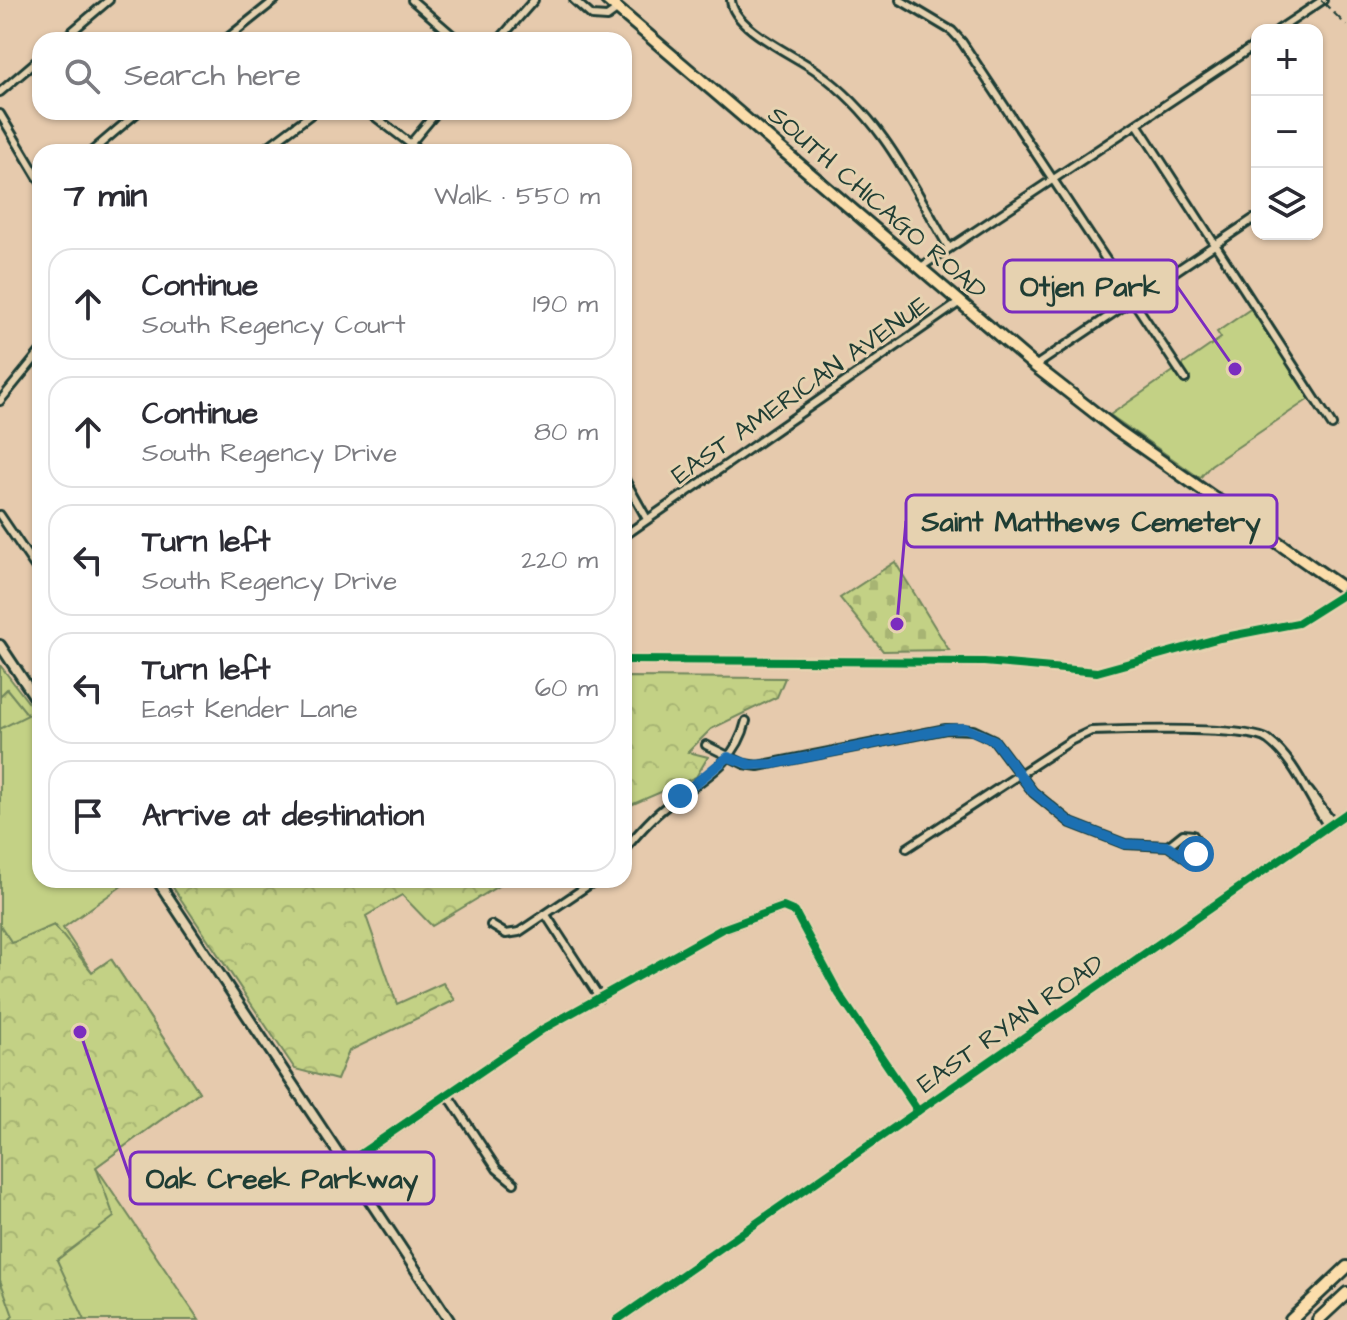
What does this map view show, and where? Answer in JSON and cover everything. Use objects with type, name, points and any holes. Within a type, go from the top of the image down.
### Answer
[{"type":"main road","name":"SOUTH CHICAGO ROAD","points":[[607,0],[1035,366],[1117,430],[1347,591]]},
{"type":"main road","points":[[1291,1320],[1347,1267]]},
{"type":"main road","points":[[1318,1320],[1347,1293]]},
{"type":"street","points":[[71,32],[109,0]]},
{"type":"street","points":[[235,32],[275,0]]},
{"type":"street","points":[[412,0],[449,32]]},
{"type":"street","points":[[506,32],[534,0]]},
{"type":"street","points":[[574,0],[592,16],[607,17],[618,9]]},
{"type":"street","points":[[731,0],[737,17],[809,65],[863,110],[888,141],[949,248]]},
{"type":"street","points":[[900,0],[952,31],[962,42],[1185,379]]},
{"type":"street","points":[[1287,24],[1323,0]]},
{"type":"street","name":"EAST AMERICAN AVENUE","points":[[921,267],[1251,48]]},
{"type":"street","points":[[0,92],[32,65]]},
{"type":"street","points":[[0,114],[32,168]]},
{"type":"street","points":[[100,144],[129,120]]},
{"type":"street","points":[[272,144],[303,120]]},
{"type":"street","points":[[380,120],[411,143],[430,120]]},
{"type":"street","points":[[1137,124],[1332,425]]},
{"type":"street","points":[[1035,366],[1251,220]]},
{"type":"street","name":"EAST AMERICAN AVENUE","points":[[632,530],[960,302]]},
{"type":"street","points":[[0,401],[32,362]]},
{"type":"street","points":[[632,492],[647,519]]},
{"type":"street","points":[[0,515],[32,562]]},
{"type":"street","points":[[0,645],[32,693]]},
{"type":"street","points":[[632,841],[655,815],[714,772],[740,741],[746,721]]},
{"type":"street","points":[[706,745],[751,765],[773,764],[958,728],[994,740],[1050,808],[1084,830],[1125,844],[1168,846],[1187,859],[1196,854],[1199,844],[1193,835],[1183,834],[1168,846]]},
{"type":"street","points":[[907,848],[1072,740],[1091,731],[1237,732],[1264,738],[1278,750],[1330,824]]},
{"type":"street","name":"EAST RYAN ROAD","points":[[617,1320],[1347,813]]},
{"type":"street","points":[[162,888],[449,1320]]},
{"type":"street","points":[[491,925],[514,934],[585,888]]},
{"type":"street","points":[[347,1163],[543,1029],[739,921],[783,907],[796,914],[839,994],[918,1111]]},
{"type":"street","points":[[546,915],[600,998]]},
{"type":"street","points":[[448,1095],[497,1169],[514,1183]]},
{"type":"green space","points":[[1252,308],[1312,397],[1211,465],[1200,478],[1110,415],[1221,338],[1217,332]]},
{"type":"green space","points":[[895,562],[949,650],[883,651],[840,598]]},
{"type":"green space","points":[[0,665],[32,707],[32,888],[119,888],[63,928],[92,972],[111,959],[199,1092],[96,1167],[199,1320],[0,1320]]},
{"type":"green space","points":[[632,677],[785,678],[777,697],[711,729],[688,752],[708,757],[696,777],[632,805]]},
{"type":"green space","points":[[7,689],[28,715],[0,729],[0,696]]},
{"type":"green space","points":[[173,888],[495,888],[432,926],[402,895],[366,916],[397,1004],[443,983],[455,1000],[349,1051],[337,1080],[295,1069]]},
{"type":"green space","points":[[0,925],[12,943],[54,925],[92,972],[111,959],[199,1092],[96,1167],[114,1217],[57,1260],[85,1320],[9,1320],[13,1316],[0,1280]]},
{"type":"railway","points":[[1321,0],[1347,26]]},
{"type":"cycle path","points":[[632,660],[984,662],[1097,672],[1220,638],[1298,623],[1347,592]]},
{"type":"cycle path","points":[[617,1320],[1347,813]]},
{"type":"cycle path","points":[[347,1163],[543,1029],[722,929],[783,907],[795,912],[839,994],[918,1111]]},
{"type":"place","name":"Otjen Park","points":[[1235,369]]},
{"type":"place","name":"Saint Matthews Cemetery","points":[[897,624]]},
{"type":"place","name":"Oak Creek Parkway","points":[[80,1032]]},
{"type":"route","points":[[680,796],[721,767],[728,757],[758,766],[958,728],[973,730],[994,740],[1033,792],[1071,823],[1110,840],[1168,846],[1187,859],[1196,854]]}]
